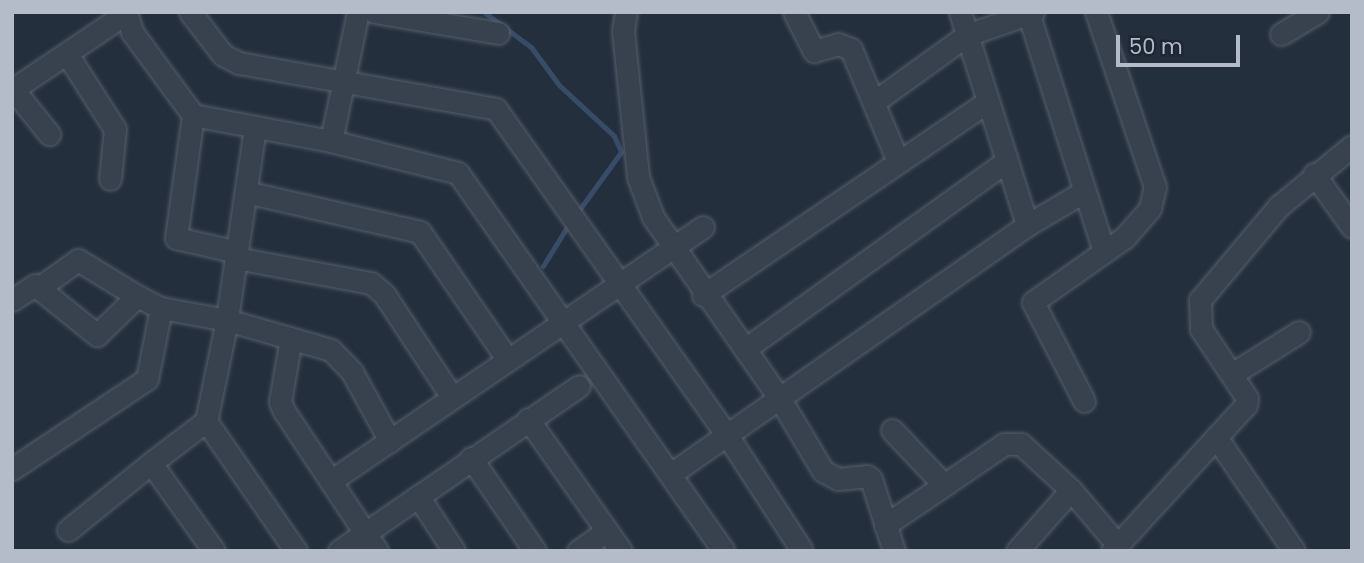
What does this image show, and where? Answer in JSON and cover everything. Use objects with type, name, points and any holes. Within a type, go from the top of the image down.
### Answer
[{"type":"street","points":[[190,12],[229,58],[496,109],[617,285],[727,435],[801,549]]},
{"type":"street","points":[[331,141],[358,12]]},
{"type":"street","points":[[374,12],[420,16],[498,33]]},
{"type":"street","points":[[626,12],[623,31],[638,177],[653,217],[703,295],[780,399],[830,477],[871,480],[894,551]]},
{"type":"street","points":[[794,12],[814,51],[838,44],[851,48],[897,159]]},
{"type":"street","points":[[960,12],[1027,225]]},
{"type":"street","points":[[1084,401],[1033,302],[1125,237],[1150,208],[1155,187],[1096,12]]},
{"type":"street","points":[[1281,34],[1318,12]]},
{"type":"street","points":[[49,134],[13,89],[126,13],[132,32],[193,116],[331,141],[458,173],[672,473],[714,548]]},
{"type":"street","points":[[874,102],[967,35],[1029,13],[1083,192],[1104,251]]},
{"type":"street","points":[[67,54],[115,129],[110,178]]},
{"type":"street","points":[[703,295],[897,159],[987,102]]},
{"type":"street","points":[[193,116],[176,238],[237,255],[371,283],[384,294],[452,397]]},
{"type":"street","points":[[68,530],[206,421],[227,320],[254,127]]},
{"type":"street","points":[[885,525],[1004,444],[1014,444],[1032,452],[1070,490],[1114,547],[1246,405],[1247,398],[1201,329],[1200,300],[1279,206],[1314,174],[1352,146]]},
{"type":"street","points":[[745,349],[1005,162]]},
{"type":"street","points":[[1314,174],[1352,227]]},
{"type":"street","points":[[246,192],[420,232],[508,360]]},
{"type":"street","points":[[672,473],[1027,225],[1083,192]]},
{"type":"street","points":[[332,481],[703,227]]},
{"type":"street","points":[[40,287],[78,260],[136,296],[161,308],[227,320],[331,350],[342,359],[390,441]]},
{"type":"street","points":[[12,300],[32,286],[40,287],[97,335],[136,296]]},
{"type":"street","points":[[12,469],[147,379],[161,308]]},
{"type":"street","points":[[1232,374],[1299,332]]},
{"type":"street","points":[[291,338],[281,402],[290,424],[372,542]]},
{"type":"street","points":[[339,551],[372,542],[418,496],[579,386]]},
{"type":"street","points":[[528,419],[621,551]]},
{"type":"street","points":[[206,421],[296,551]]},
{"type":"street","points":[[892,430],[944,485]]},
{"type":"street","points":[[1216,437],[1294,551]]},
{"type":"street","points":[[471,458],[535,551]]},
{"type":"street","points":[[151,463],[214,551]]},
{"type":"street","points":[[1017,551],[1070,490]]},
{"type":"street","points":[[418,496],[454,551]]},
{"type":"street","points":[[578,551],[607,530]]},
{"type":"waterway","points":[[484,12],[531,47],[559,85],[614,136],[621,152],[577,213]]},
{"type":"waterway","points":[[543,266],[567,227]]}]
